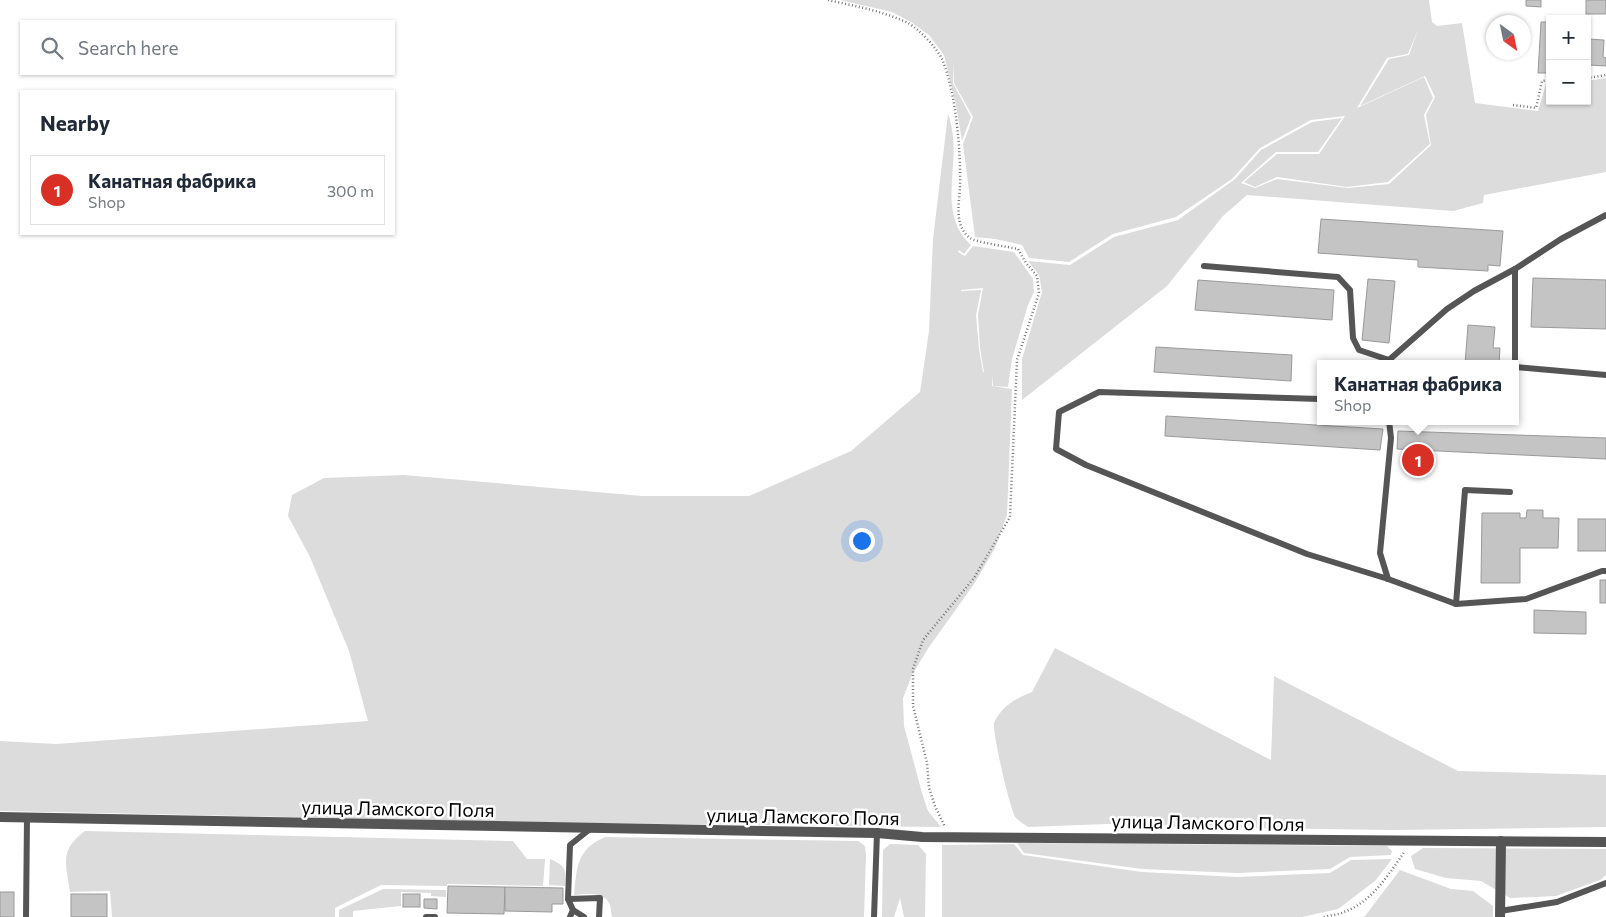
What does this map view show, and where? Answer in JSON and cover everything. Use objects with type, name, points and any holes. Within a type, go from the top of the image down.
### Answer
[{"type":"street","name":"улица Ламского Поля","points":[[0,818],[877,834],[922,838],[1606,842]]},
{"type":"street","points":[[1500,841],[1500,914]]},
{"type":"lane","points":[[1391,360],[1447,309],[1561,239],[1606,215]]},
{"type":"lane","points":[[1204,266],[1338,277],[1350,290],[1353,338],[1358,350],[1384,360]]},
{"type":"lane","points":[[1515,269],[1515,360]]},
{"type":"lane","points":[[1519,366],[1606,374]]},
{"type":"lane","points":[[1317,399],[1099,392],[1059,412],[1056,450],[1086,465],[1307,554],[1388,579],[1456,604],[1526,600],[1606,571]]},
{"type":"lane","points":[[1388,579],[1380,552],[1391,438],[1389,425]]},
{"type":"lane","points":[[1456,604],[1465,490],[1510,492]]},
{"type":"lane","points":[[26,917],[27,818]]},
{"type":"lane","points":[[584,917],[573,910],[568,899],[570,845],[590,829]]},
{"type":"lane","points":[[874,917],[877,834]]},
{"type":"lane","points":[[1500,914],[1557,902],[1606,883]]},
{"type":"lane","points":[[568,899],[600,898],[599,917]]},
{"type":"lane","points":[[570,917],[573,910]]},
{"type":"lane","points":[[426,917],[435,917]]},
{"type":"path","points":[[828,0],[888,14],[910,24],[925,37],[941,57],[954,106],[960,170],[958,209],[963,230],[970,238],[1018,249],[1026,263],[1037,276],[1039,293],[1017,360],[1010,517],[974,578],[924,640],[913,670],[913,706],[927,763],[929,788],[935,806],[950,837]]},
{"type":"path","points":[[1591,77],[1606,75]]},
{"type":"path","points":[[1513,105],[1536,108],[1542,81],[1546,80]]},
{"type":"path","points":[[1324,917],[1344,912],[1366,899],[1384,880],[1412,841]]},
{"type":"shaded area","points":[[840,0],[1429,0],[1432,22],[1437,26],[1462,23],[1475,103],[1538,111],[1546,84],[1546,105],[1591,105],[1591,80],[1606,78],[1606,172],[1484,195],[1483,203],[1453,211],[1247,195],[1223,216],[1167,286],[1022,400],[1022,359],[1042,292],[1039,275],[1028,261],[1070,265],[1114,237],[1178,220],[1235,179],[1261,150],[1312,122],[1342,118],[1318,152],[1276,152],[1241,183],[1255,188],[1277,179],[1348,188],[1389,184],[1431,145],[1426,115],[1435,97],[1425,76],[1360,106],[1389,59],[1409,55],[1418,30],[1408,54],[1387,58],[1357,108],[1424,77],[1433,98],[1424,115],[1430,144],[1388,182],[1347,187],[1277,177],[1255,187],[1244,182],[1277,154],[1319,154],[1345,116],[1311,120],[1260,148],[1232,179],[1176,217],[1113,234],[1069,262],[1029,258],[1022,245],[975,237],[963,144],[973,117],[954,83],[953,62],[953,83],[971,117],[962,141],[956,105],[944,55],[929,35],[911,22],[892,12]]},
{"type":"shaded area","points":[[948,114],[951,122],[954,151],[952,208],[955,221],[961,233],[971,245],[964,254],[959,250],[958,252],[965,256],[973,246],[1014,252],[1033,279],[1034,292],[1028,305],[1012,359],[1008,387],[993,386],[992,375],[992,386],[1012,389],[1007,515],[995,548],[974,584],[929,647],[912,675],[903,698],[904,726],[922,793],[928,811],[941,827],[574,823],[0,811],[0,741],[56,744],[368,721],[349,651],[310,557],[288,516],[292,495],[324,478],[404,475],[642,496],[749,496],[851,451],[920,392],[929,331],[933,239]],"holes":[[[983,288],[978,315],[980,348],[984,372],[979,349],[976,315],[981,290],[961,290]]]},
{"type":"shaded area","points":[[1055,648],[1271,760],[1274,676],[1458,771],[1606,775],[1606,827],[1393,830],[1181,827],[1134,823],[1028,827],[1016,818],[1013,812],[998,755],[994,723],[1001,712],[1010,704],[1032,692]]},
{"type":"shaded area","points":[[85,831],[513,841],[527,859],[545,859],[543,886],[381,885],[335,908],[335,917],[112,917],[110,891],[70,892],[66,858],[71,845]]},
{"type":"shaded area","points":[[605,837],[858,841],[865,846],[866,855],[864,917],[612,917],[610,905],[604,897],[595,894],[574,895],[577,868],[583,854],[595,842]]},
{"type":"shaded area","points":[[1017,843],[1387,846],[1392,851],[1391,855],[1350,857],[1330,869],[1237,873],[1142,869],[1024,853]]},
{"type":"shaded area","points":[[890,844],[918,845],[926,854],[925,917],[904,917],[900,898],[894,917],[882,917],[883,850]]},
{"type":"shaded area","points":[[1014,844],[1023,855],[1142,872],[1237,877],[1330,873],[1351,860],[1392,859],[1375,881],[1338,909],[1302,917],[942,917],[942,845]]},
{"type":"shaded area","points":[[1423,848],[1606,849],[1606,875],[1600,880],[1556,896],[1510,898],[1481,881],[1446,878],[1415,869],[1411,856]]},
{"type":"shaded area","points":[[550,859],[564,869],[565,886],[549,885]]},
{"type":"shaded area","points":[[1400,870],[1451,889],[1473,891],[1493,906],[1493,917],[1362,917],[1365,916]]},
{"type":"shaded area","points":[[383,889],[446,890],[446,897],[431,896],[431,893],[401,892],[401,906],[353,911],[353,917],[339,917],[339,910]]},
{"type":"building","points":[[1526,0],[1541,0],[1541,7],[1526,6]]},
{"type":"building","points":[[1586,0],[1606,0],[1606,14],[1586,14]]},
{"type":"building","points":[[1541,22],[1546,22],[1546,73],[1538,73]]},
{"type":"building","points":[[1591,39],[1604,40],[1603,57],[1606,58],[1606,66],[1591,65]]},
{"type":"building","points":[[1321,219],[1503,231],[1500,266],[1488,265],[1488,271],[1418,267],[1418,260],[1318,253]]},
{"type":"building","points":[[1533,278],[1606,280],[1606,329],[1531,327]]},
{"type":"building","points":[[1368,279],[1395,281],[1389,343],[1362,340]]},
{"type":"building","points":[[1198,280],[1334,290],[1332,320],[1195,310]]},
{"type":"building","points":[[1468,325],[1495,327],[1493,348],[1500,348],[1499,360],[1465,360]]},
{"type":"building","points":[[1156,347],[1292,355],[1291,381],[1154,372]]},
{"type":"building","points":[[1166,416],[1383,429],[1380,450],[1165,436]]},
{"type":"building","points":[[1398,431],[1606,438],[1606,459],[1397,449]]},
{"type":"building","points":[[1527,510],[1543,510],[1543,518],[1559,518],[1558,548],[1520,548],[1520,583],[1481,583],[1482,513],[1520,513],[1520,518],[1526,518]]},
{"type":"building","points":[[1578,519],[1606,519],[1606,551],[1578,551]]},
{"type":"building","points":[[1600,580],[1606,580],[1606,603],[1600,603]]},
{"type":"building","points":[[1534,610],[1586,612],[1586,634],[1534,633]]},
{"type":"building","points":[[448,886],[505,887],[504,914],[447,913]]},
{"type":"building","points":[[505,887],[563,888],[563,904],[552,904],[552,912],[505,911]]},
{"type":"building","points":[[0,892],[14,892],[14,917],[0,917]]},
{"type":"building","points":[[71,894],[107,894],[107,917],[71,917]]},
{"type":"building","points":[[403,894],[420,894],[420,907],[403,907]]},
{"type":"building","points":[[424,899],[437,899],[437,909],[424,908]]},
{"type":"place","name":"Канатная фабрика","points":[[1418,460]]}]
